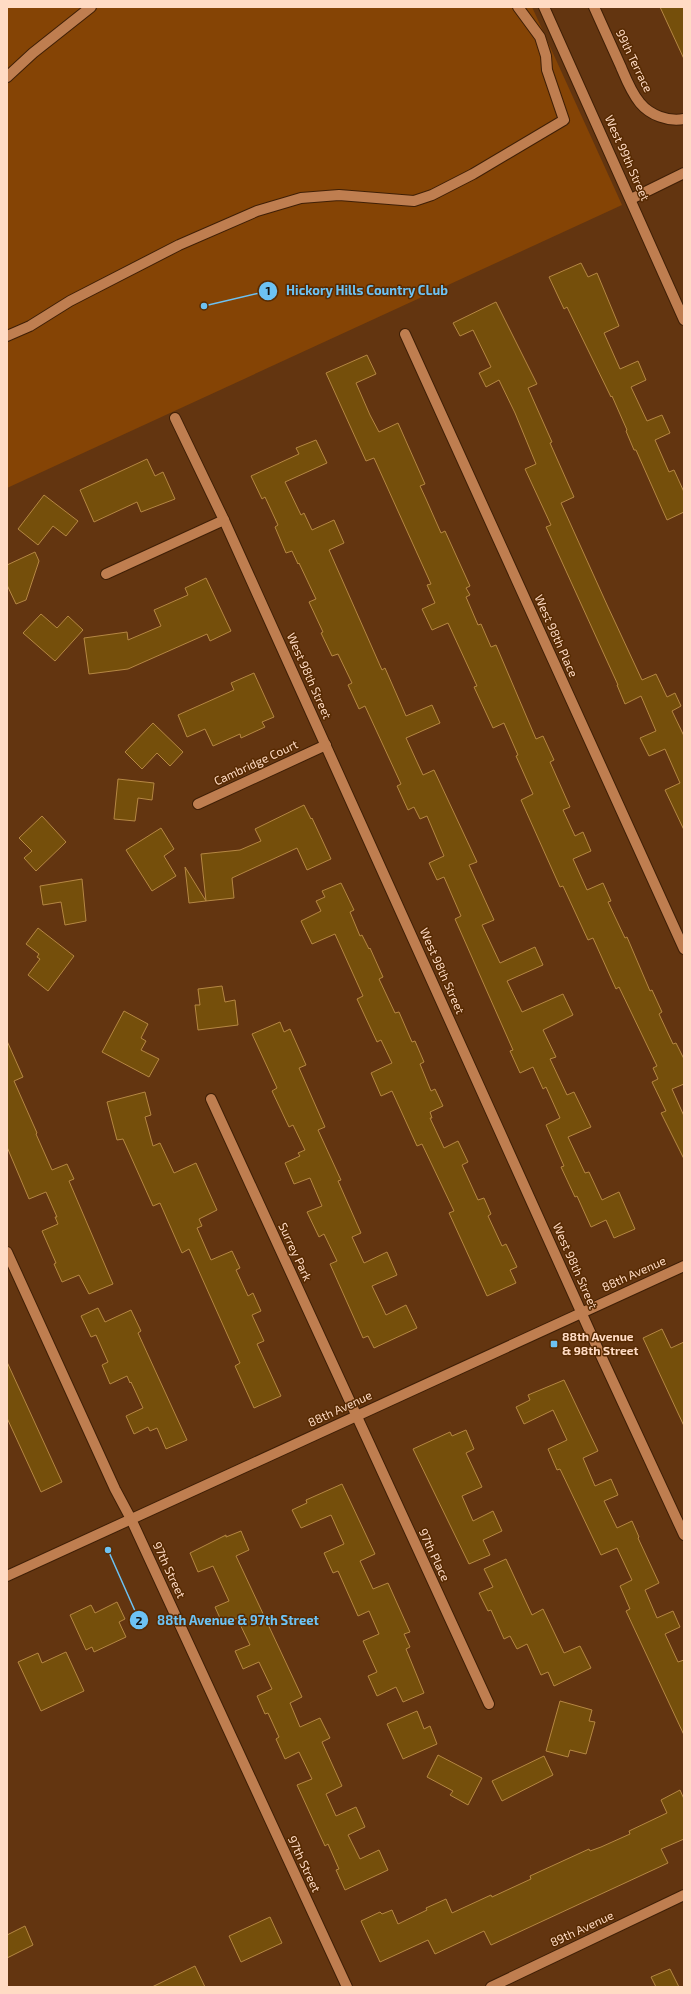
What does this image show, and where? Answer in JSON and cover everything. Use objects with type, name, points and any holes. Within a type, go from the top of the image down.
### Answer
[{"type":"street","points":[[7,77],[33,53],[91,7]]},
{"type":"street","points":[[7,336],[30,326],[70,301],[179,245],[257,211],[301,198],[339,195],[414,201],[432,195],[473,174],[564,120],[547,70],[546,56],[540,37],[518,7]]},
{"type":"street","name":"West 99th Street","points":[[544,7],[631,198],[684,320]]},
{"type":"street","name":"99th Terrace","points":[[594,7],[631,89],[640,103],[650,112],[662,118],[678,121],[684,119]]},
{"type":"street","points":[[631,198],[684,173]]},
{"type":"street","name":"West 98th Place","points":[[405,334],[684,949]]},
{"type":"street","name":"West 98th Street","points":[[175,418],[224,520],[581,1312],[684,1535]]},
{"type":"street","points":[[106,574],[224,520]]},
{"type":"street","name":"Cambridge Court","points":[[198,804],[326,746]]},
{"type":"street","name":"Surrey Park","points":[[210,1099],[355,1416]]},
{"type":"street","name":"97th Street","points":[[7,1252],[115,1489],[131,1519],[347,1987]]},
{"type":"street","name":"88th Avenue","points":[[7,1576],[684,1266]]},
{"type":"street","name":"97th Place","points":[[355,1416],[489,1704]]},
{"type":"street","name":"89th Avenue","points":[[491,1987],[684,1895]]},
{"type":"shaded area","points":[[7,7],[532,7],[622,205],[7,488]]},
{"type":"building","points":[[660,7],[684,7],[684,59]]},
{"type":"building","points":[[581,263],[588,277],[597,273],[619,326],[604,333],[620,369],[638,361],[646,380],[631,387],[647,421],[662,415],[670,433],[655,440],[669,472],[674,470],[684,492],[684,512],[667,520],[636,450],[634,450],[612,396],[611,397],[567,307],[564,309],[549,277]]},
{"type":"building","points":[[496,302],[537,384],[528,388],[574,497],[561,503],[608,607],[642,680],[656,674],[667,697],[675,693],[681,706],[672,711],[684,736],[684,830],[665,790],[680,783],[665,749],[649,756],[640,738],[656,731],[641,696],[625,704],[618,685],[546,527],[551,525],[525,469],[536,464],[515,413],[499,380],[486,387],[479,373],[491,367],[473,330],[460,336],[453,323]]},
{"type":"building","points":[[367,355],[376,374],[356,383],[370,415],[379,432],[398,423],[425,484],[420,486],[441,533],[445,531],[470,586],[466,588],[470,595],[466,597],[478,625],[481,624],[491,647],[496,645],[536,739],[543,736],[554,760],[550,762],[570,807],[563,810],[575,836],[583,832],[591,851],[573,859],[587,890],[603,883],[611,901],[608,902],[625,938],[627,937],[650,991],[652,990],[662,1012],[659,1014],[673,1044],[676,1043],[684,1059],[684,1084],[672,1089],[684,1116],[684,1159],[661,1113],[666,1111],[652,1082],[658,1079],[653,1068],[657,1066],[619,987],[616,989],[593,938],[588,940],[563,886],[560,887],[521,800],[533,794],[516,756],[518,755],[504,723],[493,728],[474,687],[477,686],[448,623],[432,630],[422,609],[435,603],[427,585],[431,584],[374,458],[366,461],[326,373]]},
{"type":"building","points":[[316,440],[327,463],[285,482],[301,515],[304,513],[312,530],[334,520],[344,543],[329,550],[382,670],[385,668],[406,716],[432,705],[440,723],[406,738],[423,775],[434,770],[477,862],[469,865],[494,920],[482,925],[500,963],[535,947],[543,965],[507,981],[522,1012],[563,994],[573,1015],[543,1030],[556,1057],[550,1059],[567,1095],[574,1092],[591,1127],[568,1137],[585,1173],[589,1172],[602,1200],[619,1192],[635,1229],[614,1238],[606,1220],[591,1227],[577,1196],[575,1197],[561,1167],[564,1166],[546,1125],[560,1118],[546,1087],[543,1089],[533,1067],[520,1073],[510,1051],[513,1050],[455,919],[461,916],[444,877],[437,880],[429,863],[444,856],[427,816],[420,819],[414,807],[408,810],[397,786],[401,784],[365,706],[359,709],[348,685],[352,683],[338,654],[332,656],[321,633],[323,632],[309,602],[316,599],[292,551],[286,553],[275,527],[278,525],[265,497],[262,499],[251,476],[299,454],[296,448]]},
{"type":"building","points":[[147,459],[155,476],[163,472],[175,499],[141,512],[137,502],[94,522],[80,490]]},
{"type":"building","points":[[44,495],[78,521],[66,536],[53,526],[38,545],[18,529]]},
{"type":"building","points":[[35,552],[39,561],[26,600],[16,604],[7,585],[7,565]]},
{"type":"building","points":[[206,578],[231,631],[210,641],[207,634],[128,669],[89,674],[84,638],[127,632],[128,640],[161,626],[154,610],[188,595],[185,588]]},
{"type":"building","points":[[41,614],[57,628],[68,616],[83,630],[55,661],[23,633]]},
{"type":"building","points":[[254,673],[274,717],[262,722],[265,727],[241,738],[240,734],[213,746],[205,729],[187,737],[178,715],[234,690],[231,683]]},
{"type":"building","points":[[153,723],[183,752],[170,766],[157,753],[142,769],[125,752]]},
{"type":"building","points":[[118,779],[154,783],[152,800],[138,798],[135,821],[114,819]]},
{"type":"building","points":[[304,805],[311,819],[312,818],[331,859],[307,870],[297,848],[232,878],[234,898],[206,901],[201,854],[240,850],[261,841],[255,829]]},
{"type":"building","points":[[42,816],[66,842],[36,871],[24,858],[32,851],[19,838]]},
{"type":"building","points":[[161,828],[174,849],[164,856],[176,876],[152,891],[126,850]]},
{"type":"building","points":[[185,867],[206,901],[189,903]]},
{"type":"building","points":[[82,879],[86,921],[65,925],[61,902],[43,905],[40,886]]},
{"type":"building","points":[[341,883],[354,910],[350,912],[360,936],[362,935],[369,949],[370,948],[383,977],[379,979],[395,1013],[399,1012],[412,1042],[415,1041],[424,1062],[420,1064],[431,1091],[435,1089],[443,1106],[430,1112],[432,1118],[430,1118],[444,1148],[458,1141],[468,1162],[462,1165],[478,1200],[484,1198],[491,1214],[488,1216],[502,1246],[506,1244],[517,1267],[510,1270],[516,1283],[487,1296],[449,1213],[454,1211],[422,1144],[417,1146],[392,1091],[381,1096],[371,1073],[392,1063],[381,1040],[377,1042],[357,999],[363,996],[335,934],[312,944],[301,921],[321,911],[316,901],[325,897],[322,891]]},
{"type":"building","points":[[38,928],[74,956],[48,991],[28,975],[40,959],[37,957],[39,954],[26,944]]},
{"type":"building","points":[[222,986],[225,1002],[235,1000],[238,1025],[198,1030],[195,1005],[200,1005],[198,989]]},
{"type":"building","points":[[124,1011],[148,1024],[141,1038],[146,1041],[141,1050],[159,1059],[149,1077],[102,1052]]},
{"type":"building","points":[[280,1022],[284,1032],[290,1029],[306,1065],[299,1068],[325,1127],[318,1130],[341,1180],[338,1181],[361,1233],[352,1237],[364,1263],[387,1252],[397,1275],[372,1286],[386,1315],[406,1305],[417,1328],[374,1348],[368,1336],[363,1338],[330,1264],[337,1261],[324,1234],[319,1237],[307,1212],[322,1206],[310,1178],[294,1184],[285,1163],[300,1156],[298,1153],[305,1150],[293,1125],[289,1127],[272,1091],[277,1088],[252,1034]]},
{"type":"building","points":[[7,1041],[23,1077],[14,1081],[37,1133],[36,1134],[52,1170],[67,1164],[74,1179],[69,1181],[113,1284],[89,1294],[79,1275],[62,1282],[54,1264],[56,1263],[42,1231],[58,1224],[55,1217],[57,1217],[46,1192],[29,1199],[7,1147]]},
{"type":"building","points":[[145,1092],[151,1115],[145,1117],[153,1146],[160,1143],[174,1173],[196,1163],[217,1210],[199,1219],[202,1226],[197,1228],[211,1260],[232,1251],[240,1268],[236,1270],[248,1296],[253,1293],[261,1311],[252,1315],[264,1341],[257,1344],[281,1396],[254,1408],[235,1366],[240,1363],[189,1249],[182,1253],[160,1203],[153,1206],[123,1139],[117,1140],[107,1102]]},
{"type":"building","points":[[98,1308],[105,1322],[131,1310],[141,1331],[138,1333],[187,1440],[166,1449],[157,1428],[150,1431],[148,1427],[134,1434],[126,1416],[143,1408],[127,1376],[110,1384],[102,1365],[108,1362],[96,1335],[91,1337],[81,1316]]},
{"type":"building","points":[[662,1329],[671,1348],[684,1342],[684,1426],[643,1338]]},
{"type":"building","points":[[7,1362],[62,1482],[41,1492],[7,1418]]},
{"type":"building","points":[[564,1380],[598,1451],[583,1458],[595,1486],[611,1479],[618,1495],[604,1501],[617,1528],[632,1521],[639,1537],[638,1538],[659,1583],[645,1590],[657,1618],[673,1611],[680,1627],[665,1634],[678,1662],[684,1660],[684,1735],[626,1611],[630,1609],[620,1586],[632,1580],[617,1548],[601,1555],[560,1469],[557,1470],[548,1449],[567,1440],[553,1410],[524,1424],[516,1407],[530,1400],[528,1395]]},
{"type":"building","points":[[466,1430],[474,1449],[466,1453],[482,1487],[462,1496],[473,1521],[493,1511],[502,1531],[483,1540],[490,1555],[469,1564],[413,1449],[450,1432],[452,1436]]},
{"type":"building","points":[[342,1484],[375,1554],[360,1561],[373,1589],[388,1583],[410,1632],[404,1634],[410,1647],[406,1649],[424,1693],[403,1702],[396,1687],[377,1696],[368,1676],[377,1672],[363,1641],[379,1634],[369,1611],[358,1616],[338,1571],[333,1573],[324,1553],[344,1544],[331,1515],[301,1528],[292,1510],[307,1503],[306,1500]]},
{"type":"building","points":[[241,1531],[249,1550],[236,1556],[302,1697],[290,1703],[300,1727],[320,1718],[330,1738],[322,1742],[342,1786],[326,1794],[336,1816],[356,1807],[365,1827],[348,1835],[360,1859],[379,1850],[388,1870],[345,1890],[336,1870],[339,1869],[328,1844],[325,1846],[297,1785],[312,1779],[299,1752],[285,1759],[276,1739],[279,1737],[268,1713],[265,1714],[257,1696],[272,1689],[259,1662],[243,1669],[235,1651],[250,1645],[237,1618],[223,1625],[215,1607],[229,1601],[213,1566],[198,1572],[190,1553],[226,1535],[226,1537]]},
{"type":"building","points":[[506,1559],[532,1615],[543,1609],[564,1653],[580,1646],[591,1668],[554,1686],[548,1672],[541,1675],[527,1644],[517,1649],[510,1636],[504,1639],[491,1610],[488,1611],[479,1593],[493,1587],[484,1569]]},
{"type":"building","points":[[117,1602],[125,1619],[119,1622],[126,1637],[94,1652],[92,1647],[86,1650],[70,1615],[91,1605],[95,1613]]},
{"type":"building","points":[[66,1652],[84,1691],[41,1711],[18,1662],[38,1653],[42,1663]]},
{"type":"building","points":[[560,1701],[592,1710],[589,1721],[595,1722],[586,1754],[570,1750],[568,1757],[546,1751]]},
{"type":"building","points":[[417,1711],[424,1729],[430,1726],[437,1744],[403,1759],[387,1724]]},
{"type":"building","points":[[438,1755],[482,1778],[468,1805],[450,1795],[453,1791],[427,1777]]},
{"type":"building","points":[[544,1756],[553,1775],[502,1801],[492,1781]]},
{"type":"building","points":[[680,1790],[684,1799],[684,1839],[661,1849],[668,1863],[491,1945],[484,1931],[435,1954],[428,1940],[380,1962],[361,1921],[380,1912],[382,1914],[392,1910],[398,1924],[427,1910],[426,1908],[446,1899],[452,1913],[491,1895],[492,1897],[531,1879],[530,1876],[589,1849],[590,1851],[601,1847],[630,1834],[629,1831],[667,1813],[661,1800]]},
{"type":"building","points":[[270,1917],[282,1943],[241,1962],[229,1936]]},
{"type":"building","points":[[25,1926],[33,1945],[7,1958],[7,1935]]},
{"type":"building","points":[[195,1966],[205,1987],[152,1987]]},
{"type":"building","points":[[670,1969],[679,1987],[656,1987],[651,1977]]},
{"type":"place","name":"Hickory Hills Country CLub","points":[[204,306]]},
{"type":"place","name":"88th Avenue & 98th Street","points":[[554,1344]]},
{"type":"place","name":"88th Avenue & 97th Street","points":[[108,1550]]}]
